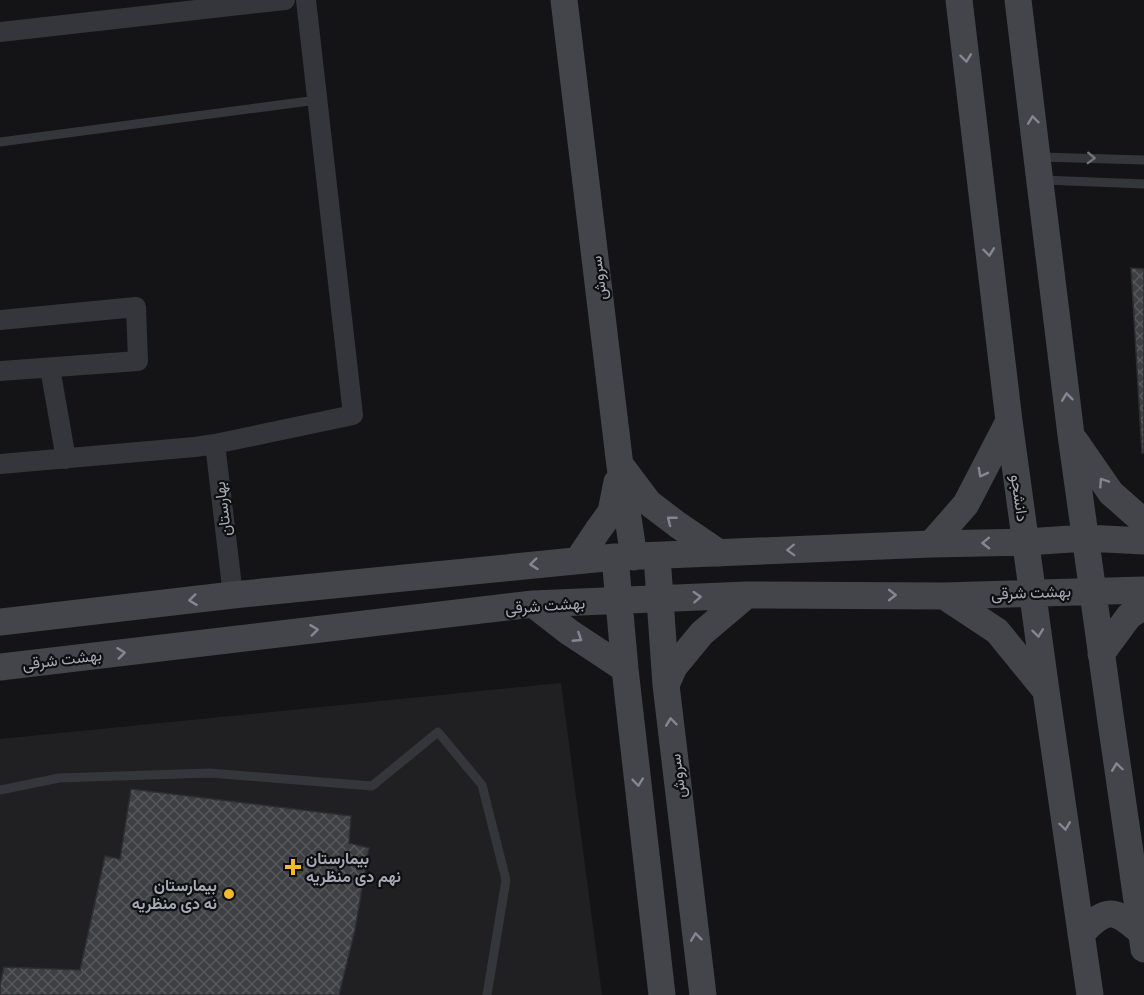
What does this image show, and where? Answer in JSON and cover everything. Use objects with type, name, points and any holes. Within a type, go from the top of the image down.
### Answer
[{"type":"main road","name":"سروش","points":[[564,0],[620,466],[635,557],[661,598],[666,685],[703,995]]},
{"type":"main road","name":"دانشجو","points":[[959,0],[1009,421],[1090,995]]},
{"type":"main road","points":[[1018,0],[1071,435],[1101,654],[1135,827],[1143,941]]},
{"type":"main road","points":[[931,544],[966,504],[1009,421]]},
{"type":"main road","points":[[1071,435],[1111,493],[1144,522]]},
{"type":"main road","points":[[620,466],[649,502],[719,553]]},
{"type":"main road","points":[[578,560],[611,512],[620,466]]},
{"type":"main road","points":[[0,622],[232,595],[578,560],[1086,538],[1144,541]]},
{"type":"main road","name":"سروش","points":[[635,557],[619,600],[662,995]]},
{"type":"main road","name":"بهشت شرقی","points":[[0,667],[533,604],[747,595],[944,596],[1144,590]]},
{"type":"main road","points":[[666,685],[674,667],[702,633],[747,595]]},
{"type":"main road","points":[[944,596],[997,631],[1046,691]]},
{"type":"main road","points":[[533,604],[569,632],[625,669]]},
{"type":"main road","points":[[1101,654],[1129,616],[1144,606]]},
{"type":"main road","points":[[1081,934],[1100,916],[1112,913],[1125,918],[1143,941]]},
{"type":"street","points":[[0,32],[285,0]]},
{"type":"street","points":[[0,464],[195,447],[353,415],[306,0]]},
{"type":"street","points":[[0,320],[136,307],[138,361],[0,371]]},
{"type":"street","points":[[50,368],[66,459]]},
{"type":"street","name":"بهارستان","points":[[215,444],[232,595]]},
{"type":"lane","points":[[0,142],[317,100]]},
{"type":"lane","points":[[1039,168],[1144,160]]},
{"type":"lane","points":[[1039,168],[1144,184]]},
{"type":"lane","points":[[0,790],[59,778],[210,773],[372,786],[438,732],[482,785],[506,880],[487,995]]},
{"type":"shaded area","name":"بیمارستان نهم دی منظریه","points":[[561,683],[602,995],[0,995],[0,739]]},
{"type":"building","points":[[1131,268],[1144,269],[1144,453],[1142,453]]},
{"type":"building","name":"بیمارستان نه دی منظریه","points":[[131,789],[351,816],[349,843],[369,848],[355,930],[339,995],[0,995],[4,967],[80,970],[105,856],[120,859]]},
{"type":"place","name":"بیمارستان نهم دی منظریه","points":[[293,867]]},
{"type":"place","name":"بیمارستان نه دی منظریه","points":[[229,894]]}]
